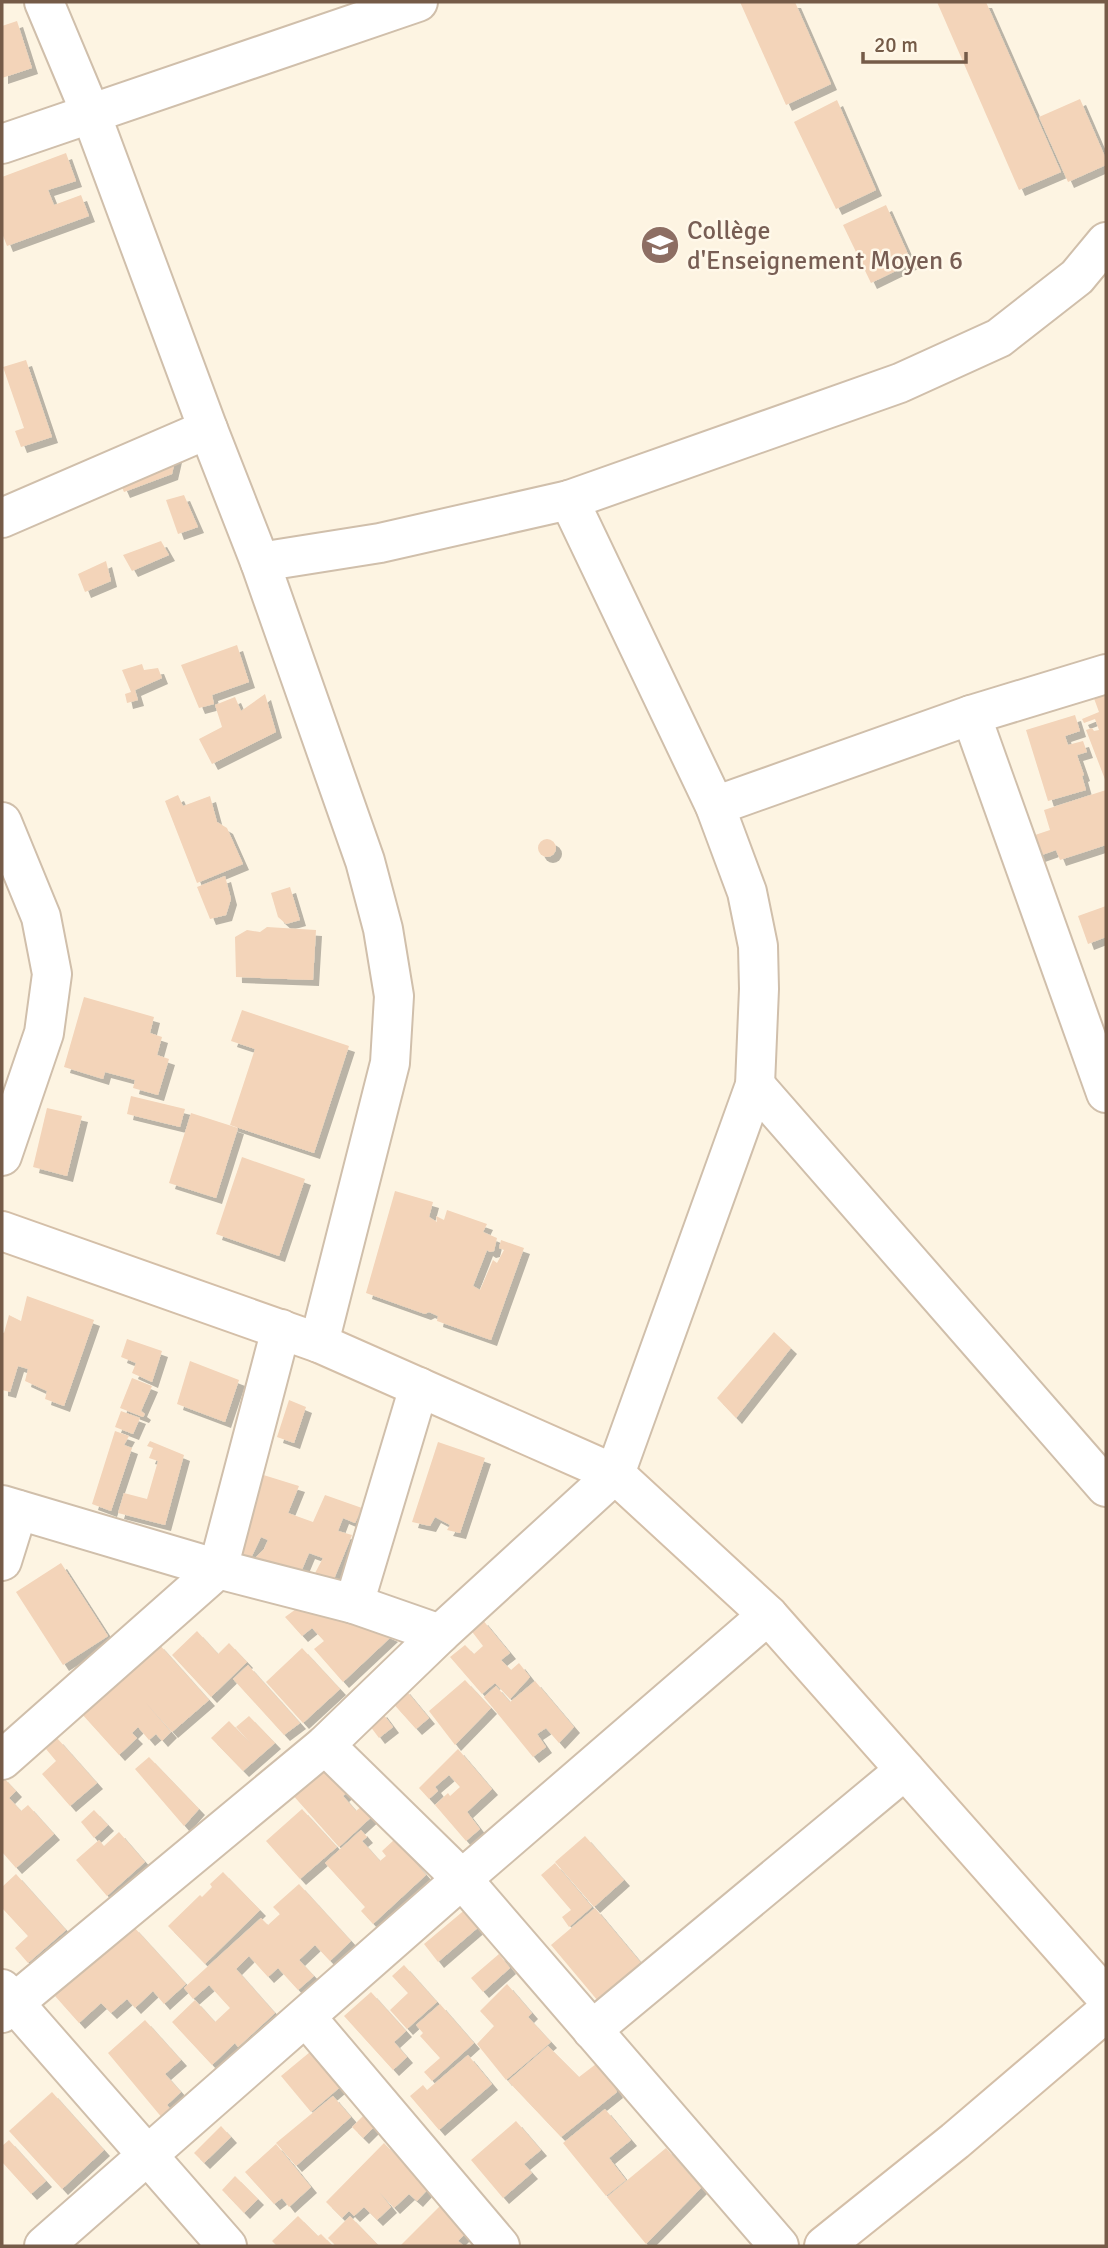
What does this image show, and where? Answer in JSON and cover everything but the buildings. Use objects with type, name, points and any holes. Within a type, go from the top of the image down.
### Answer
[{"type":"street","points":[[44,2],[91,114],[260,562],[365,861],[383,929],[394,996],[390,1063],[319,1343]]},
{"type":"street","points":[[2,144],[404,4]]},
{"type":"street","points":[[260,562],[380,543],[569,500],[900,383],[999,338],[1077,277],[1106,242]]},
{"type":"street","points":[[2,518],[208,429]]},
{"type":"street","points":[[228,2246],[6,2001],[325,1745],[440,1634],[615,1474],[755,1085],[760,989],[758,946],[747,892],[715,806],[569,500]]},
{"type":"street","points":[[715,806],[971,715],[1106,674]]},
{"type":"street","points":[[971,715],[1106,1093]]},
{"type":"street","points":[[2,822],[41,917],[52,974],[44,1033],[2,1156]]},
{"type":"street","points":[[755,1085],[1102,1475]]},
{"type":"street","points":[[2,1231],[319,1343],[615,1474],[768,1615],[1106,1997]]},
{"type":"street","points":[[2,1760],[218,1569],[281,1329]]},
{"type":"street","points":[[354,1604],[419,1387]]},
{"type":"street","points":[[2,1561],[10,1507],[218,1569],[354,1604],[440,1634]]},
{"type":"street","points":[[44,2246],[768,1615]]},
{"type":"street","points":[[325,1745],[462,1879],[779,2246]]},
{"type":"street","points":[[593,2030],[905,1770]]},
{"type":"street","points":[[824,2246],[955,2141],[1106,2012]]},
{"type":"street","points":[[306,2017],[500,2246]]},
{"type":"place","name":"Collège d'Enseignement Moyen 6","points":[[660,245]]}]
